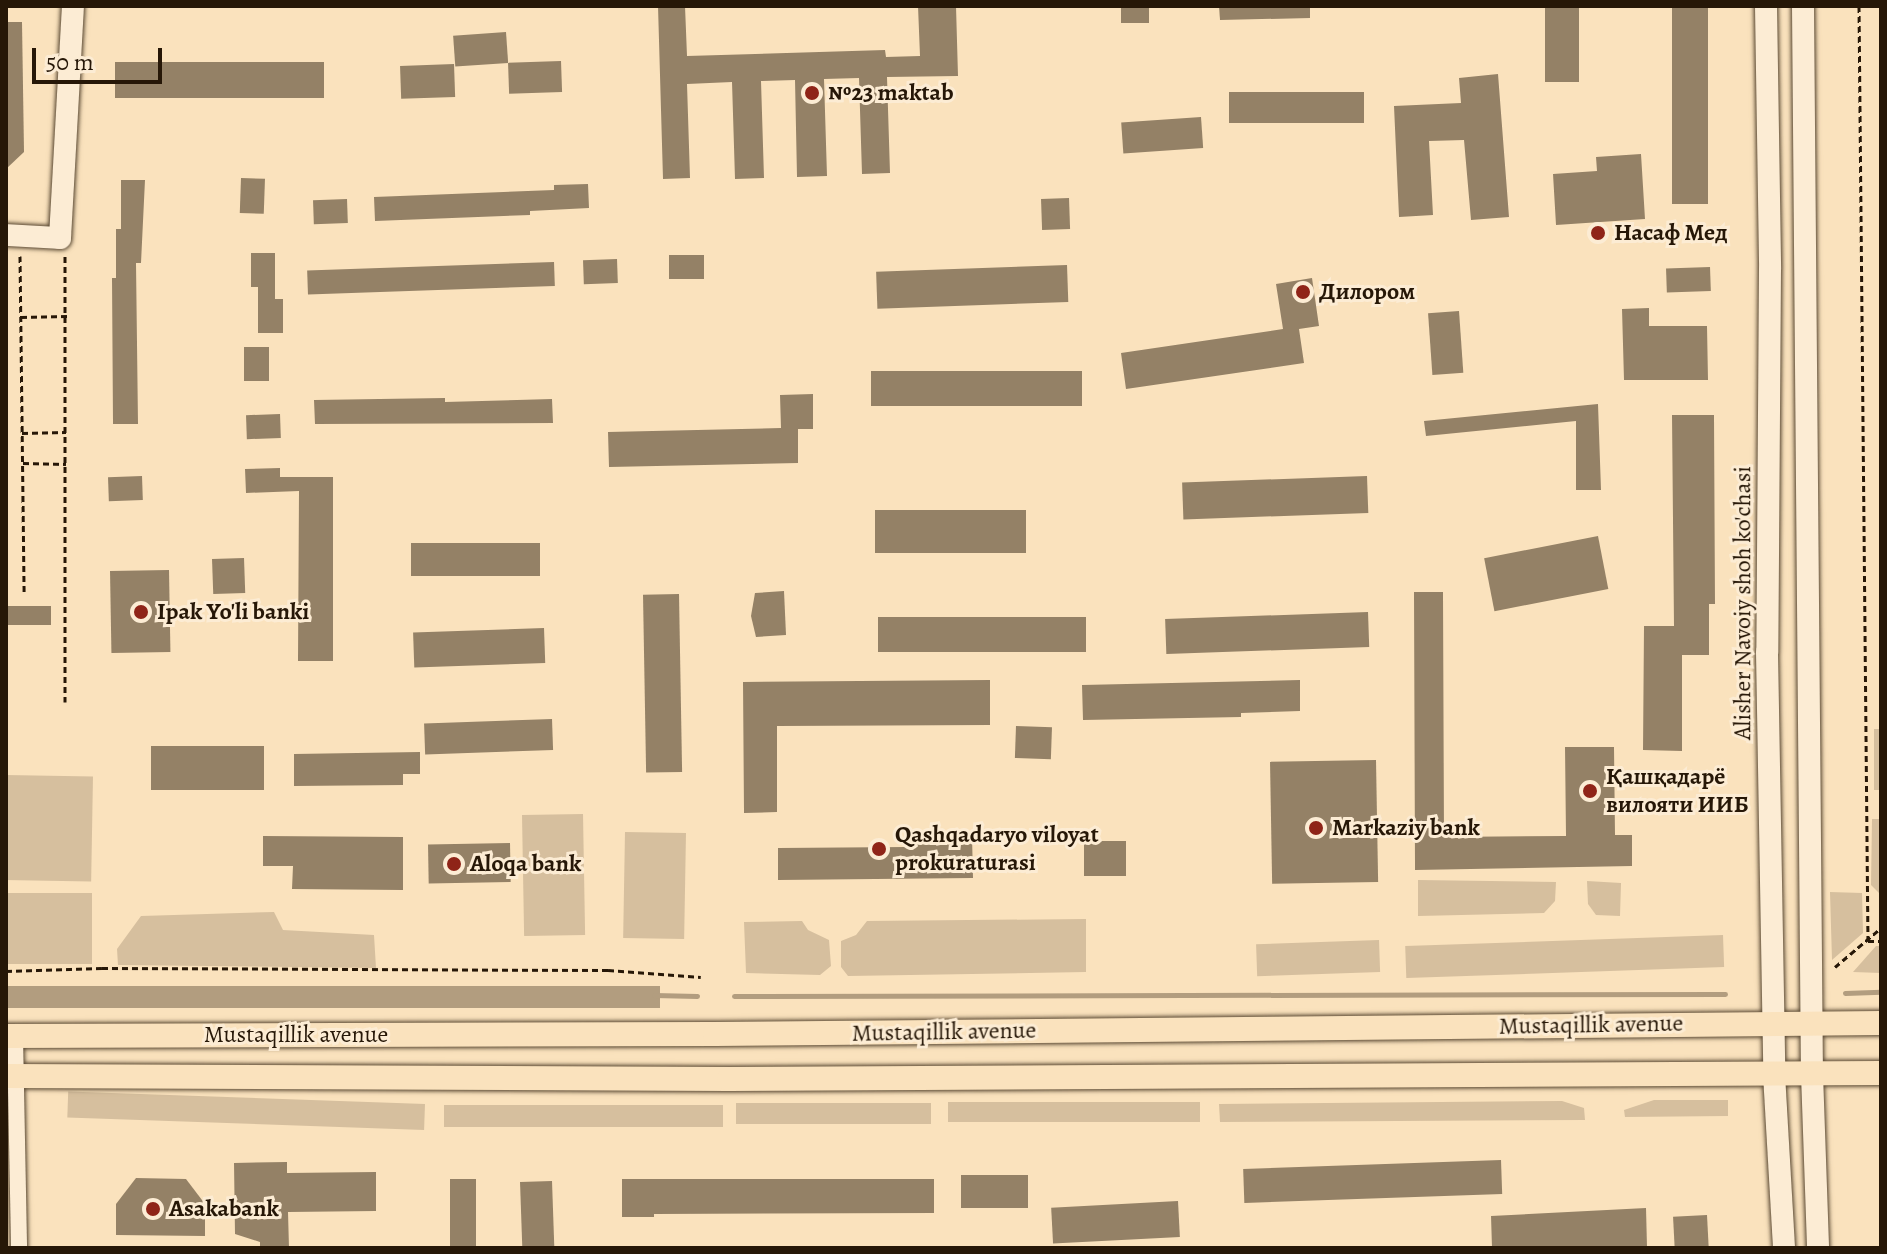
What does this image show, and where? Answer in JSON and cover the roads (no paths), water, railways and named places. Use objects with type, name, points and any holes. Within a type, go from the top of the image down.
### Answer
[{"type":"main road","points":[[13,236],[60,238],[73,6]]},
{"type":"main road","name":"Alisher Navoiy shoh ko'chasi","points":[[1766,6],[1770,269],[1767,652],[1774,1074],[1784,1248]]},
{"type":"main road","points":[[1803,6],[1812,1074],[1818,1248]]},
{"type":"main road","points":[[1766,44],[1804,43]]},
{"type":"main road","name":"Mustaqillik avenue","points":[[10,1036],[715,1034],[1881,1023]]},
{"type":"main road","name":"Mustaqillik avenue","points":[[10,1076],[759,1079],[1881,1073]]},
{"type":"street","points":[[10,1036],[19,1248]]},
{"type":"waterway","points":[[1845,993],[1881,992]]},
{"type":"waterway","points":[[734,996],[1725,994]]},
{"type":"waterway","points":[[654,995],[697,996]]},
{"type":"place","name":"№23 maktab","points":[[812,93]]},
{"type":"place","name":"Насаф Мед","points":[[1598,233]]},
{"type":"place","name":"Дилором","points":[[1303,292]]},
{"type":"place","name":"Ipak Yo'li banki","points":[[141,612]]},
{"type":"place","name":"Қашқадарё вилояти ИИБ","points":[[1590,791]]},
{"type":"place","name":"Markaziy bank","points":[[1316,828]]},
{"type":"place","name":"Qashqadaryo viloyat prokuraturasi","points":[[879,849]]},
{"type":"place","name":"Aloqa bank","points":[[454,864]]},
{"type":"place","name":"Asakabank","points":[[153,1209]]}]
